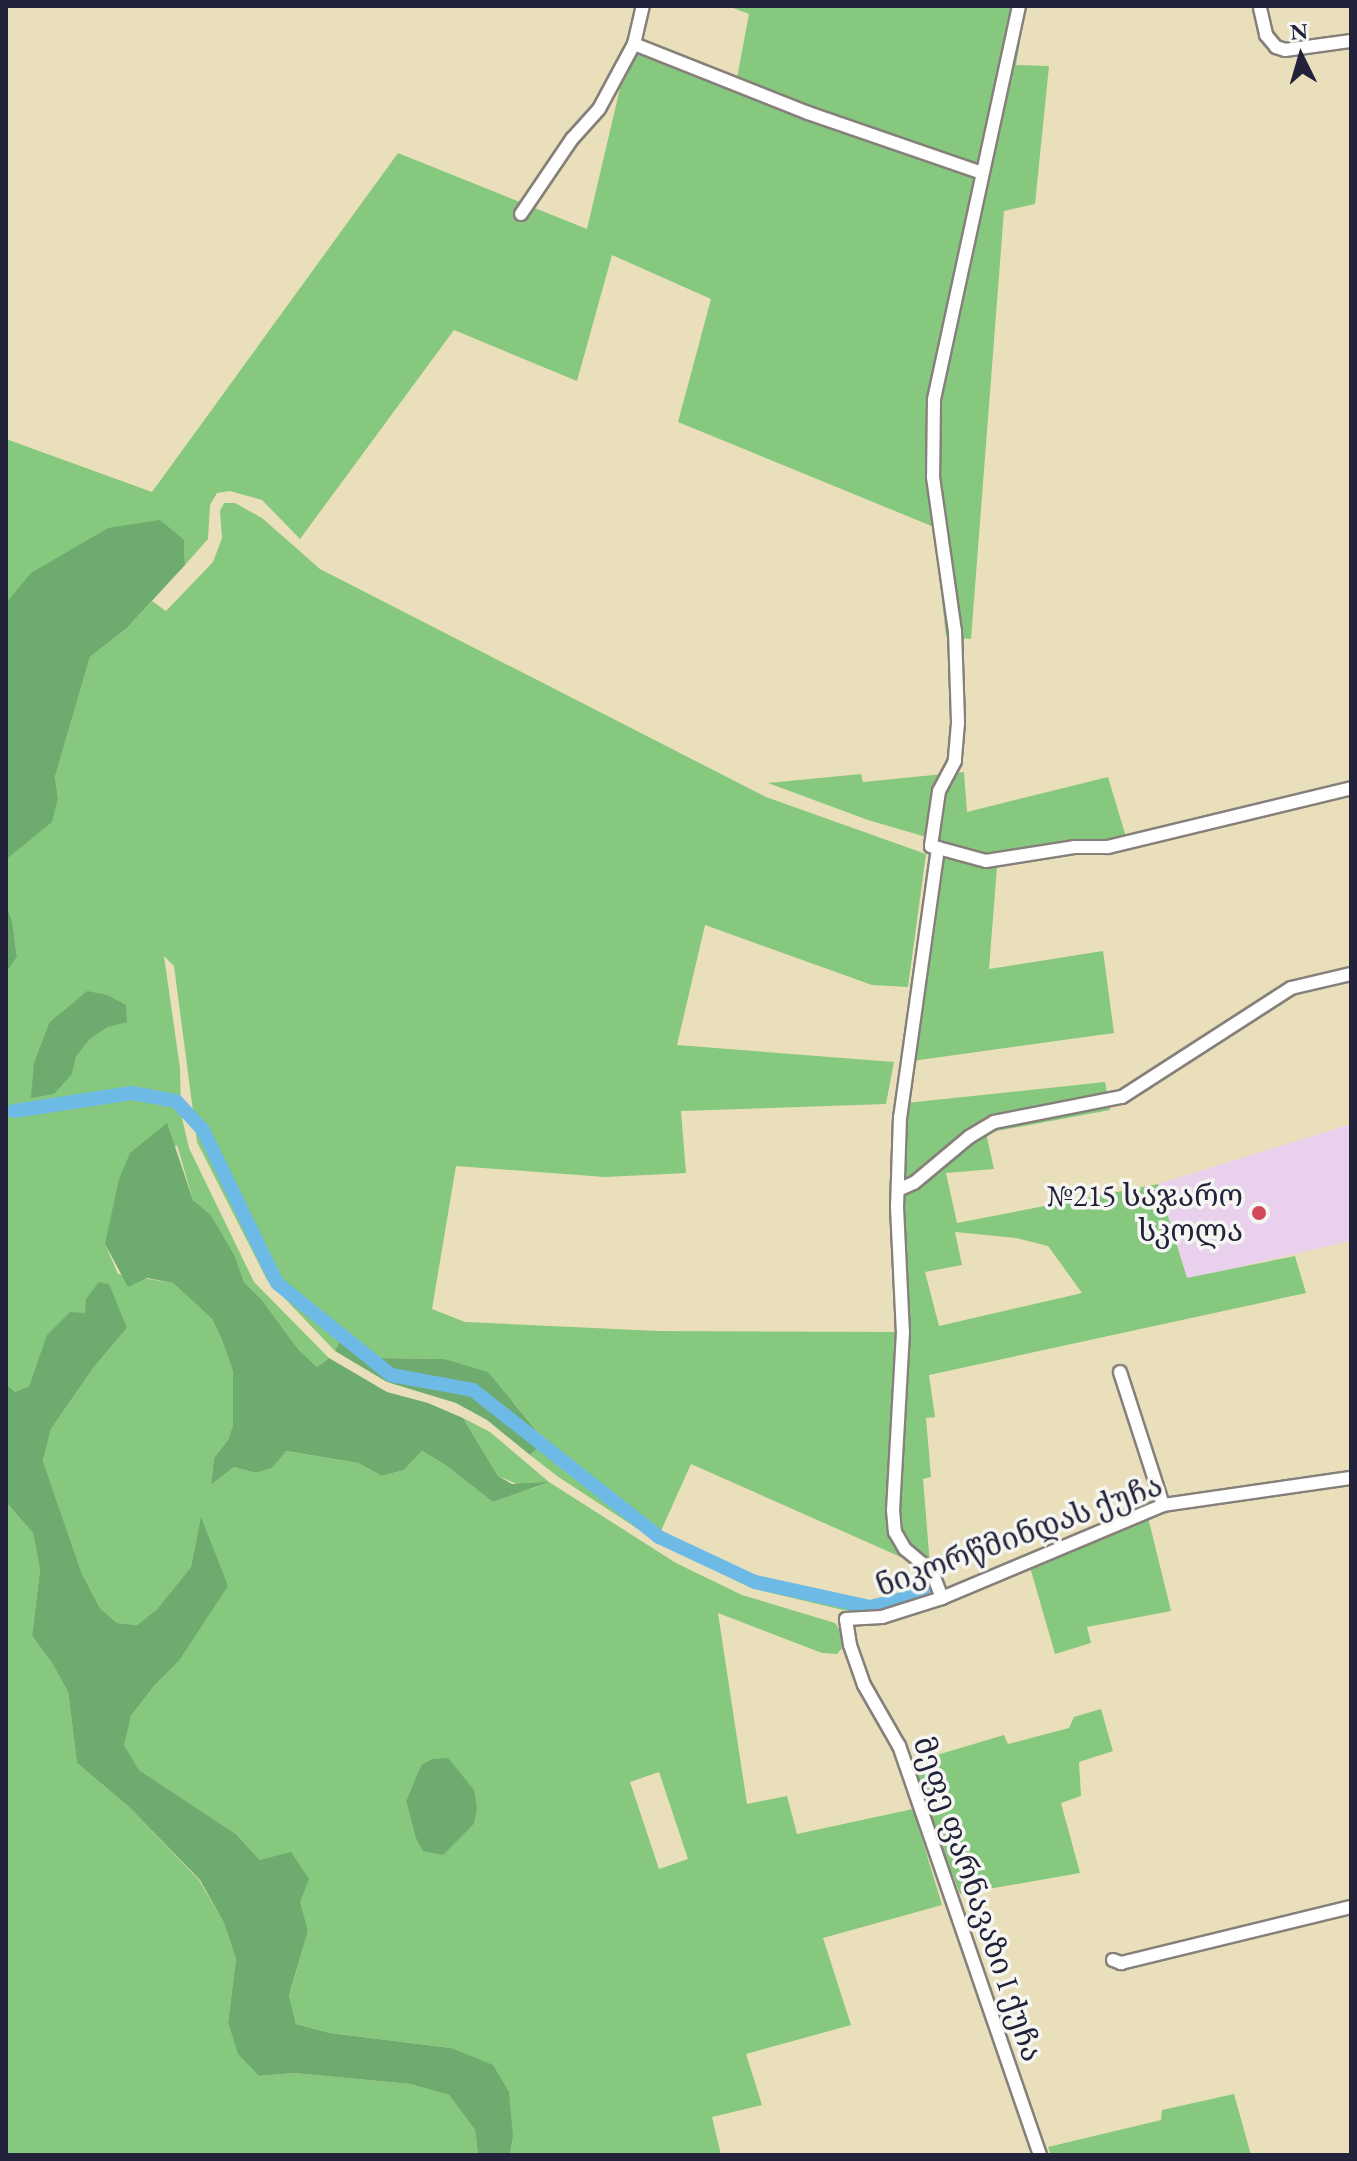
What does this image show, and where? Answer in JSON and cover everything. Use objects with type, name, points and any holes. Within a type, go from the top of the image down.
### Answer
[{"type":"street","points":[[521,214],[572,139],[599,109],[634,44],[643,6]]},
{"type":"street","points":[[942,1598],[932,1572],[905,1549],[895,1532],[893,1510],[903,1332],[898,1190],[906,1059],[935,847],[939,791],[955,761],[958,723],[955,631],[933,477],[933,415],[1019,6]]},
{"type":"street","points":[[1260,8],[1266,35],[1276,47],[1285,50],[1351,41]]},
{"type":"street","points":[[634,44],[808,113],[982,173]]},
{"type":"street","points":[[935,847],[986,861],[1074,847],[1108,847],[1351,788]]},
{"type":"street","points":[[898,1190],[914,1183],[969,1137],[994,1122],[1122,1097],[1291,988],[1351,974]]},
{"type":"street","points":[[1120,1372],[1163,1505]]},
{"type":"street","name":"ნიკორწმინდას ქუჩა","points":[[846,1619],[882,1617],[942,1598],[1163,1505],[1351,1478]]},
{"type":"street","name":"მეფე ფარნავაზი I ქუჩა","points":[[846,1619],[850,1645],[864,1685],[899,1746],[1040,2155]]},
{"type":"street","points":[[1113,1960],[1121,1963],[1351,1907]]},
{"type":"shaded area","name":"№215 საჯარო სკოლა","points":[[1351,1124],[1351,1241],[1187,1279],[1158,1184]]},
{"type":"green space","points":[[728,6],[1026,6],[1016,65],[1049,66],[1035,204],[1004,211],[971,639],[946,637],[934,527],[678,422],[711,299],[612,255],[577,381],[454,330],[300,539],[262,500],[230,491],[217,493],[210,505],[208,539],[185,565],[184,540],[108,528],[72,551],[6,603],[6,439],[152,492],[398,153],[587,229],[632,37],[737,78],[749,14]]},
{"type":"green space","points":[[224,503],[235,503],[262,518],[320,569],[766,797],[926,854],[908,987],[872,985],[705,925],[677,1045],[894,1062],[886,1104],[681,1111],[686,1173],[605,1177],[456,1166],[432,1309],[465,1322],[658,1331],[896,1332],[886,1526],[903,1558],[691,1464],[660,1533],[738,1571],[854,1599],[857,1603],[893,1599],[907,1591],[928,1590],[932,1596],[873,1614],[751,1588],[650,1537],[557,1476],[530,1455],[542,1444],[535,1429],[513,1402],[444,1359],[377,1358],[341,1340],[335,1351],[267,1280],[197,1142],[174,966],[164,956],[180,1068],[181,1114],[189,1148],[254,1282],[329,1358],[317,1367],[298,1349],[262,1300],[244,1282],[235,1256],[211,1215],[193,1200],[177,1145],[117,1203],[105,1244],[118,1274],[173,1283],[212,1319],[222,1340],[233,1372],[233,1425],[228,1440],[214,1458],[211,1485],[234,1467],[256,1473],[272,1468],[285,1451],[358,1463],[382,1476],[404,1470],[422,1451],[493,1502],[544,1484],[522,1486],[498,1476],[463,1418],[490,1432],[549,1482],[676,1563],[742,1595],[835,1623],[841,1632],[843,1647],[837,1654],[822,1653],[718,1613],[747,1804],[787,1796],[797,1834],[913,1809],[942,1905],[823,1938],[851,2025],[746,2054],[762,2105],[712,2117],[721,2155],[510,2155],[513,2137],[451,2048],[330,2033],[296,2024],[289,1997],[308,1931],[299,1902],[236,1834],[139,1770],[123,1744],[131,1716],[178,1662],[201,1519],[191,1567],[157,1609],[137,1625],[117,1623],[100,1608],[82,1574],[43,1461],[51,1429],[94,1367],[127,1328],[86,1313],[38,1361],[29,1386],[15,1392],[6,1384],[6,973],[17,957],[12,920],[6,905],[6,865],[8,858],[40,829],[58,798],[55,777],[90,657],[127,628],[152,601],[166,611],[213,562],[222,538],[220,511]],"holes":[[[49,1023],[108,1027],[90,1039],[76,1057],[72,1074],[34,1062]],[[421,1765],[474,1824],[459,1838],[415,1836],[406,1801]],[[659,1772],[688,1859],[659,1869],[630,1782]]]},
{"type":"green space","points":[[160,520],[184,540],[185,565],[127,628],[90,657],[55,777],[58,798],[52,822],[8,858],[6,865],[6,603],[31,573],[108,528]]},
{"type":"green space","points":[[964,772],[967,812],[1108,777],[1126,837],[984,854],[868,820],[768,783],[861,774],[863,782]]},
{"type":"green space","points":[[943,856],[997,867],[989,969],[1103,951],[1114,1033],[912,1061]]},
{"type":"green space","points":[[6,905],[12,920],[17,957],[6,973]]},
{"type":"green space","points":[[87,991],[107,995],[126,1005],[127,1022],[108,1027],[90,1039],[76,1057],[72,1074],[54,1094],[31,1098],[34,1062],[49,1023]]},
{"type":"green space","points":[[1105,1082],[1110,1110],[986,1133],[994,1169],[946,1173],[957,1223],[1158,1184],[1187,1278],[1295,1256],[1306,1293],[929,1375],[935,1417],[926,1418],[931,1477],[923,1479],[930,1565],[901,1535],[897,1508],[909,1290],[900,1206],[906,1103]],"holes":[[[955,1232],[1016,1238],[1048,1246],[1082,1293],[939,1326],[925,1272],[962,1265]]]},
{"type":"green space","points":[[167,1123],[193,1200],[211,1215],[235,1256],[244,1282],[262,1300],[298,1349],[317,1367],[329,1358],[387,1392],[428,1403],[463,1418],[498,1476],[512,1484],[549,1482],[493,1502],[422,1451],[404,1470],[382,1476],[358,1463],[286,1451],[272,1468],[256,1473],[234,1467],[211,1485],[214,1458],[228,1440],[233,1425],[233,1372],[222,1340],[212,1319],[173,1283],[147,1278],[128,1287],[105,1244],[119,1179],[130,1153]]},
{"type":"green space","points":[[99,1282],[109,1284],[127,1328],[94,1367],[51,1429],[43,1461],[82,1574],[100,1608],[117,1623],[137,1625],[157,1609],[191,1567],[201,1517],[228,1586],[178,1662],[131,1716],[124,1745],[139,1770],[236,1834],[260,1860],[291,1852],[309,1879],[300,1902],[308,1931],[289,1996],[296,2024],[330,2033],[451,2048],[493,2065],[509,2092],[513,2137],[510,2155],[478,2155],[475,2130],[449,2095],[410,2084],[294,2073],[259,2076],[238,2054],[228,2022],[236,1959],[224,1923],[200,1880],[128,1806],[77,1763],[68,1692],[32,1636],[40,1570],[33,1533],[6,1502],[6,1384],[15,1392],[29,1386],[47,1335],[70,1312],[85,1313],[86,1299]]},
{"type":"green space","points":[[341,1339],[359,1352],[377,1358],[444,1359],[488,1372],[535,1429],[542,1444],[530,1455],[487,1420],[456,1403],[387,1382],[335,1351]]},
{"type":"green space","points":[[6,1502],[33,1533],[40,1570],[32,1636],[68,1692],[77,1763],[128,1806],[199,1880],[224,1923],[236,1959],[228,2022],[259,2076],[294,2073],[410,2084],[449,2095],[475,2130],[478,2155],[6,2155]]},
{"type":"green space","points":[[1148,1517],[1171,1611],[1087,1627],[1091,1643],[1055,1654],[1030,1567]]},
{"type":"green space","points":[[1101,1709],[1113,1751],[1079,1762],[1081,1796],[1061,1803],[1080,1873],[960,1894],[910,1763],[1004,1735],[1008,1744],[1069,1728],[1074,1717]]},
{"type":"green space","points":[[448,1758],[474,1790],[477,1808],[474,1824],[443,1855],[423,1851],[415,1836],[406,1801],[421,1765],[433,1759]]},
{"type":"green space","points":[[1234,2094],[1251,2155],[1051,2155],[1048,2147],[1161,2120],[1162,2110]]},
{"type":"waterway","points":[[14,1111],[132,1093],[176,1101],[203,1130],[277,1283],[391,1375],[473,1390],[659,1537],[755,1582],[870,1607],[926,1593]]},
{"type":"place","name":"№215 საჯარო სკოლა","points":[[1259,1213]]}]
